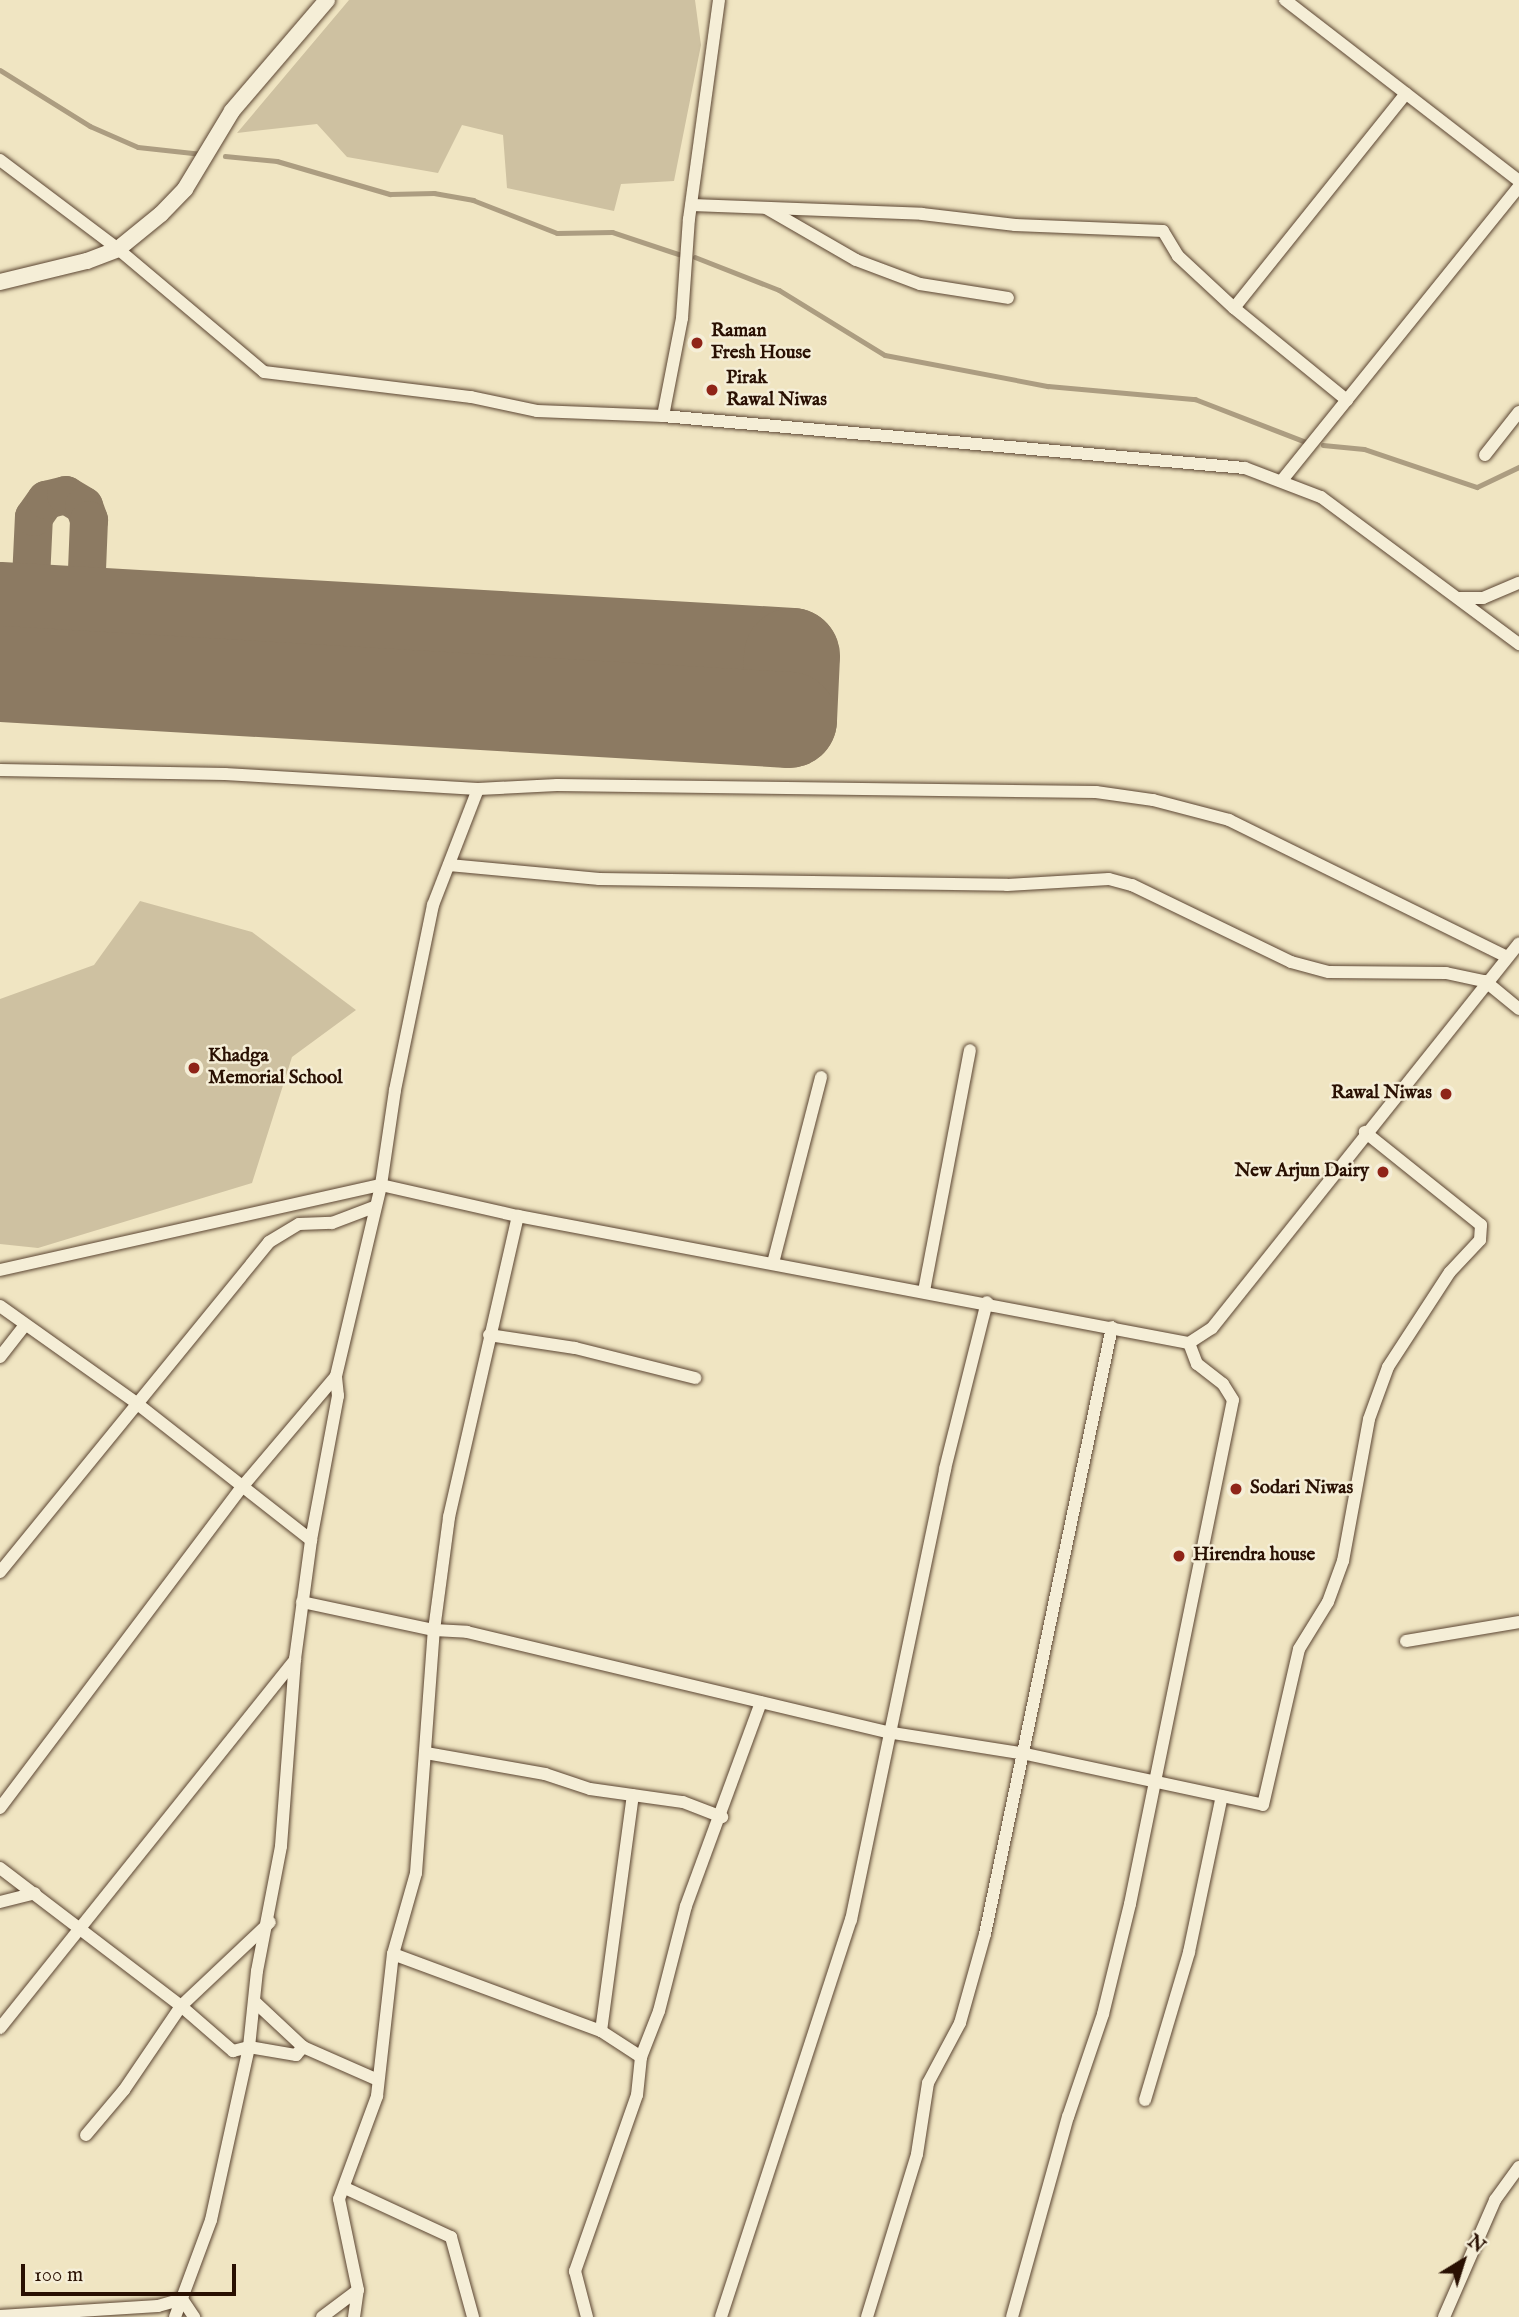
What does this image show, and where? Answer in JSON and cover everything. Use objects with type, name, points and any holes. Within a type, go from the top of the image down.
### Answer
[{"type":"street","points":[[0,282],[87,261],[118,249],[161,215],[185,189],[232,111],[327,0]]},
{"type":"street","points":[[663,416],[682,318],[692,205],[719,0]]},
{"type":"street","points":[[1283,480],[1519,183],[1285,0]]},
{"type":"street","points":[[1234,308],[1406,93]]},
{"type":"street","points":[[0,160],[118,249],[264,372],[471,397],[537,411],[663,416],[1245,468],[1321,496],[1519,644]]},
{"type":"street","points":[[692,205],[1163,232],[1178,256],[1234,308],[1348,400]]},
{"type":"street","points":[[766,208],[789,226],[856,260],[920,284],[1008,298]]},
{"type":"street","points":[[1485,455],[1519,412]]},
{"type":"street","points":[[1460,598],[1483,598],[1519,583]]},
{"type":"street","points":[[0,770],[225,774],[478,789],[557,785],[1021,788],[1153,800],[1229,820],[1507,957]]},
{"type":"street","points":[[175,2317],[211,2220],[249,2048],[256,2003],[257,1971],[270,1922],[302,1602],[338,1396],[336,1376],[381,1185],[433,905],[478,789]]},
{"type":"street","points":[[449,865],[612,879],[1007,886],[1109,879],[1132,885],[1291,962],[1329,972],[1446,973],[1485,981],[1519,1009]]},
{"type":"street","points":[[0,1270],[381,1185],[518,1216],[987,1302],[1189,1343],[1212,1328],[1485,981],[1519,943]]},
{"type":"street","points":[[924,1291],[970,1049]]},
{"type":"street","points":[[772,1263],[821,1077]]},
{"type":"street","points":[[302,1602],[434,1630],[467,1632],[887,1732],[1026,1754],[1263,1805],[1300,1649],[1328,1602],[1343,1561],[1369,1419],[1388,1367],[1450,1272],[1480,1240],[1481,1225],[1365,1132]]},
{"type":"street","points":[[0,1572],[135,1402],[282,1231],[299,1224],[332,1223],[374,1207]]},
{"type":"street","points":[[354,2317],[358,2290],[339,2199],[377,2096],[376,2079],[393,1954],[416,1873],[434,1630],[449,1517],[518,1216]]},
{"type":"street","points":[[721,2317],[851,1920],[877,1804],[887,1732],[967,1370],[987,1302]]},
{"type":"street","points":[[0,1306],[135,1402],[311,1541]]},
{"type":"street","points":[[0,1357],[24,1325]]},
{"type":"street","points":[[867,2317],[917,2154],[928,2082],[960,2023],[985,1934],[1026,1754],[1112,1327]]},
{"type":"street","points":[[489,1335],[575,1348],[695,1378]]},
{"type":"street","points":[[1012,2317],[1068,2117],[1103,2014],[1155,1782],[1233,1400],[1223,1384],[1197,1364],[1189,1343]]},
{"type":"street","points":[[0,1808],[242,1487],[336,1376]]},
{"type":"street","points":[[1406,1641],[1519,1622]]},
{"type":"street","points":[[0,2028],[295,1659]]},
{"type":"street","points":[[587,2317],[575,2272],[637,2095],[640,2057],[659,2011],[686,1906],[722,1817],[761,1702]]},
{"type":"street","points":[[426,1753],[633,1795],[683,1802],[722,1817]]},
{"type":"street","points":[[601,2031],[633,1795]]},
{"type":"street","points":[[1145,2100],[1189,1952],[1222,1796]]},
{"type":"street","points":[[0,1868],[181,2006],[233,2052],[249,2048],[296,2055],[303,2048]]},
{"type":"street","points":[[0,1902],[35,1893]]},
{"type":"street","points":[[86,2135],[124,2090],[181,2006],[270,1922]]},
{"type":"street","points":[[393,1954],[601,2031],[640,2057]]},
{"type":"street","points":[[256,2003],[303,2048],[376,2079]]},
{"type":"street","points":[[1444,2317],[1495,2200],[1519,2167]]},
{"type":"street","points":[[345,2188],[451,2237],[473,2317]]},
{"type":"street","points":[[321,2317],[358,2290]]},
{"type":"street","points":[[0,2316],[158,2306],[182,2299]]},
{"type":"street","points":[[182,2299],[194,2317]]},
{"type":"shaded area","points":[[349,0],[695,0],[701,45],[674,181],[621,184],[614,211],[507,188],[503,135],[462,125],[438,173],[347,157],[317,124],[237,133]]},
{"type":"shaded area","points":[[140,901],[252,932],[356,1010],[292,1057],[252,1183],[38,1248],[0,1244],[0,999],[94,965]]},
{"type":"waterway","points":[[0,70],[90,126],[138,147],[202,154]]},
{"type":"waterway","points":[[225,156],[277,161],[390,194],[434,193],[473,200],[557,233],[612,232],[678,254]]},
{"type":"waterway","points":[[695,257],[779,290],[885,355],[1048,386],[1195,399],[1306,442]]},
{"type":"waterway","points":[[1323,445],[1364,449],[1477,487],[1519,467]]},
{"type":"taxiway","points":[[28,643],[34,517],[46,500],[66,495],[84,506],[89,520],[84,647]]},
{"type":"runway","points":[[0,610],[792,656],[789,720],[0,674]]},
{"type":"place","name":"Raman Fresh House","points":[[697,343]]},
{"type":"place","name":"Pirak Rawal Niwas","points":[[712,390]]},
{"type":"place","name":"Khadga Memorial School","points":[[194,1068]]},
{"type":"place","name":"Rawal Niwas","points":[[1446,1094]]},
{"type":"place","name":"New Arjun Dairy","points":[[1383,1172]]},
{"type":"place","name":"Sodari Niwas","points":[[1236,1489]]},
{"type":"place","name":"Hirendra house","points":[[1179,1556]]}]
